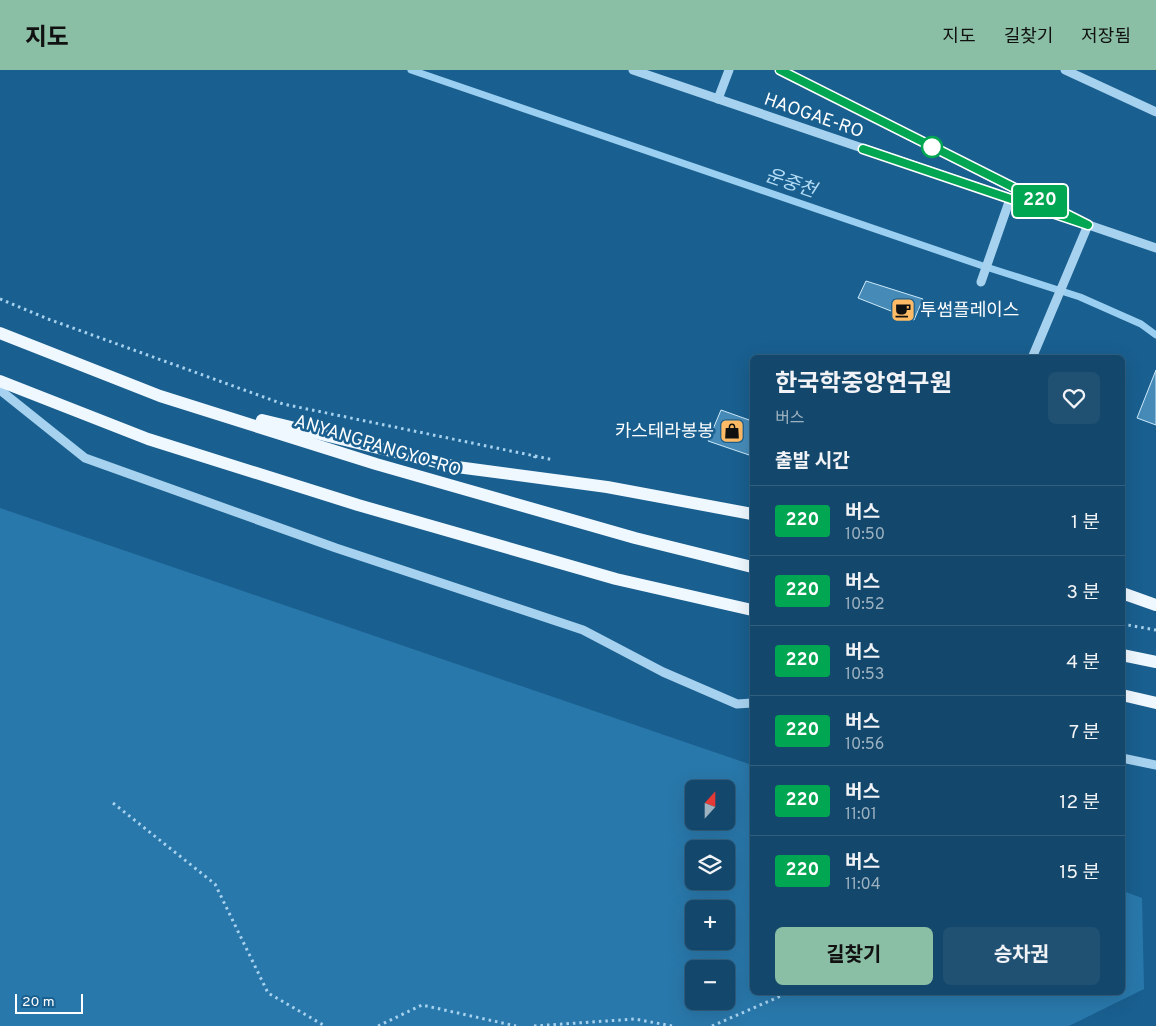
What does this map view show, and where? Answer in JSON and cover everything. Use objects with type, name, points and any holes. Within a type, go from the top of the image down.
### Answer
[{"type":"main road","name":"ANYANGPANGYO-RO","points":[[0,333],[160,396],[376,464],[635,538],[750,567]]},
{"type":"main road","points":[[0,381],[148,439],[348,502],[616,579],[750,610]]},
{"type":"main road","points":[[160,396],[457,467],[607,487],[750,514]]},
{"type":"main road","points":[[1125,594],[1156,605]]},
{"type":"main road","points":[[1125,656],[1156,662]]},
{"type":"main road","points":[[1125,696],[1156,703]]},
{"type":"street","name":"HAOGAE-RO","points":[[633,70],[1156,248]]},
{"type":"street","points":[[718,99],[730,70]]},
{"type":"street","points":[[780,70],[1088,225],[1033,355]]},
{"type":"street","points":[[1065,70],[1156,112]]},
{"type":"street","points":[[981,282],[1010,199]]},
{"type":"street","points":[[0,390],[85,458],[336,548],[583,630],[663,672],[737,704],[750,703]]},
{"type":"street","points":[[1125,759],[1156,765]]},
{"type":"path","points":[[1125,625],[1156,630]]},
{"type":"path","points":[[113,803],[215,884],[268,993],[325,1026]]},
{"type":"path","points":[[712,1026],[783,995]]},
{"type":"path","points":[[378,1026],[422,1005],[516,1026]]},
{"type":"path","points":[[534,1026],[634,1019],[672,1026]]},
{"type":"shaded area","points":[[0,508],[750,764],[750,995],[1125,995],[1125,892],[1142,898],[1144,989],[1069,1026],[0,1026]]},
{"type":"building","name":"투썸플레이스","points":[[866,281],[923,299],[914,320],[858,298]]},
{"type":"building","points":[[1156,370],[1156,425],[1137,418]]},
{"type":"building","name":"카스테라봉봉","points":[[721,410],[750,420],[750,455],[708,441]]},
{"type":"waterway","name":"운중천","points":[[411,70],[983,266],[1080,297],[1141,324],[1156,335]]},
{"type":"bus line","name":"220","points":[[780,70],[1088,225],[863,149]]},
{"type":"place","name":"투썸플레이스","points":[[903,310]]},
{"type":"place","name":"카스테라봉봉","points":[[732,431]]}]
